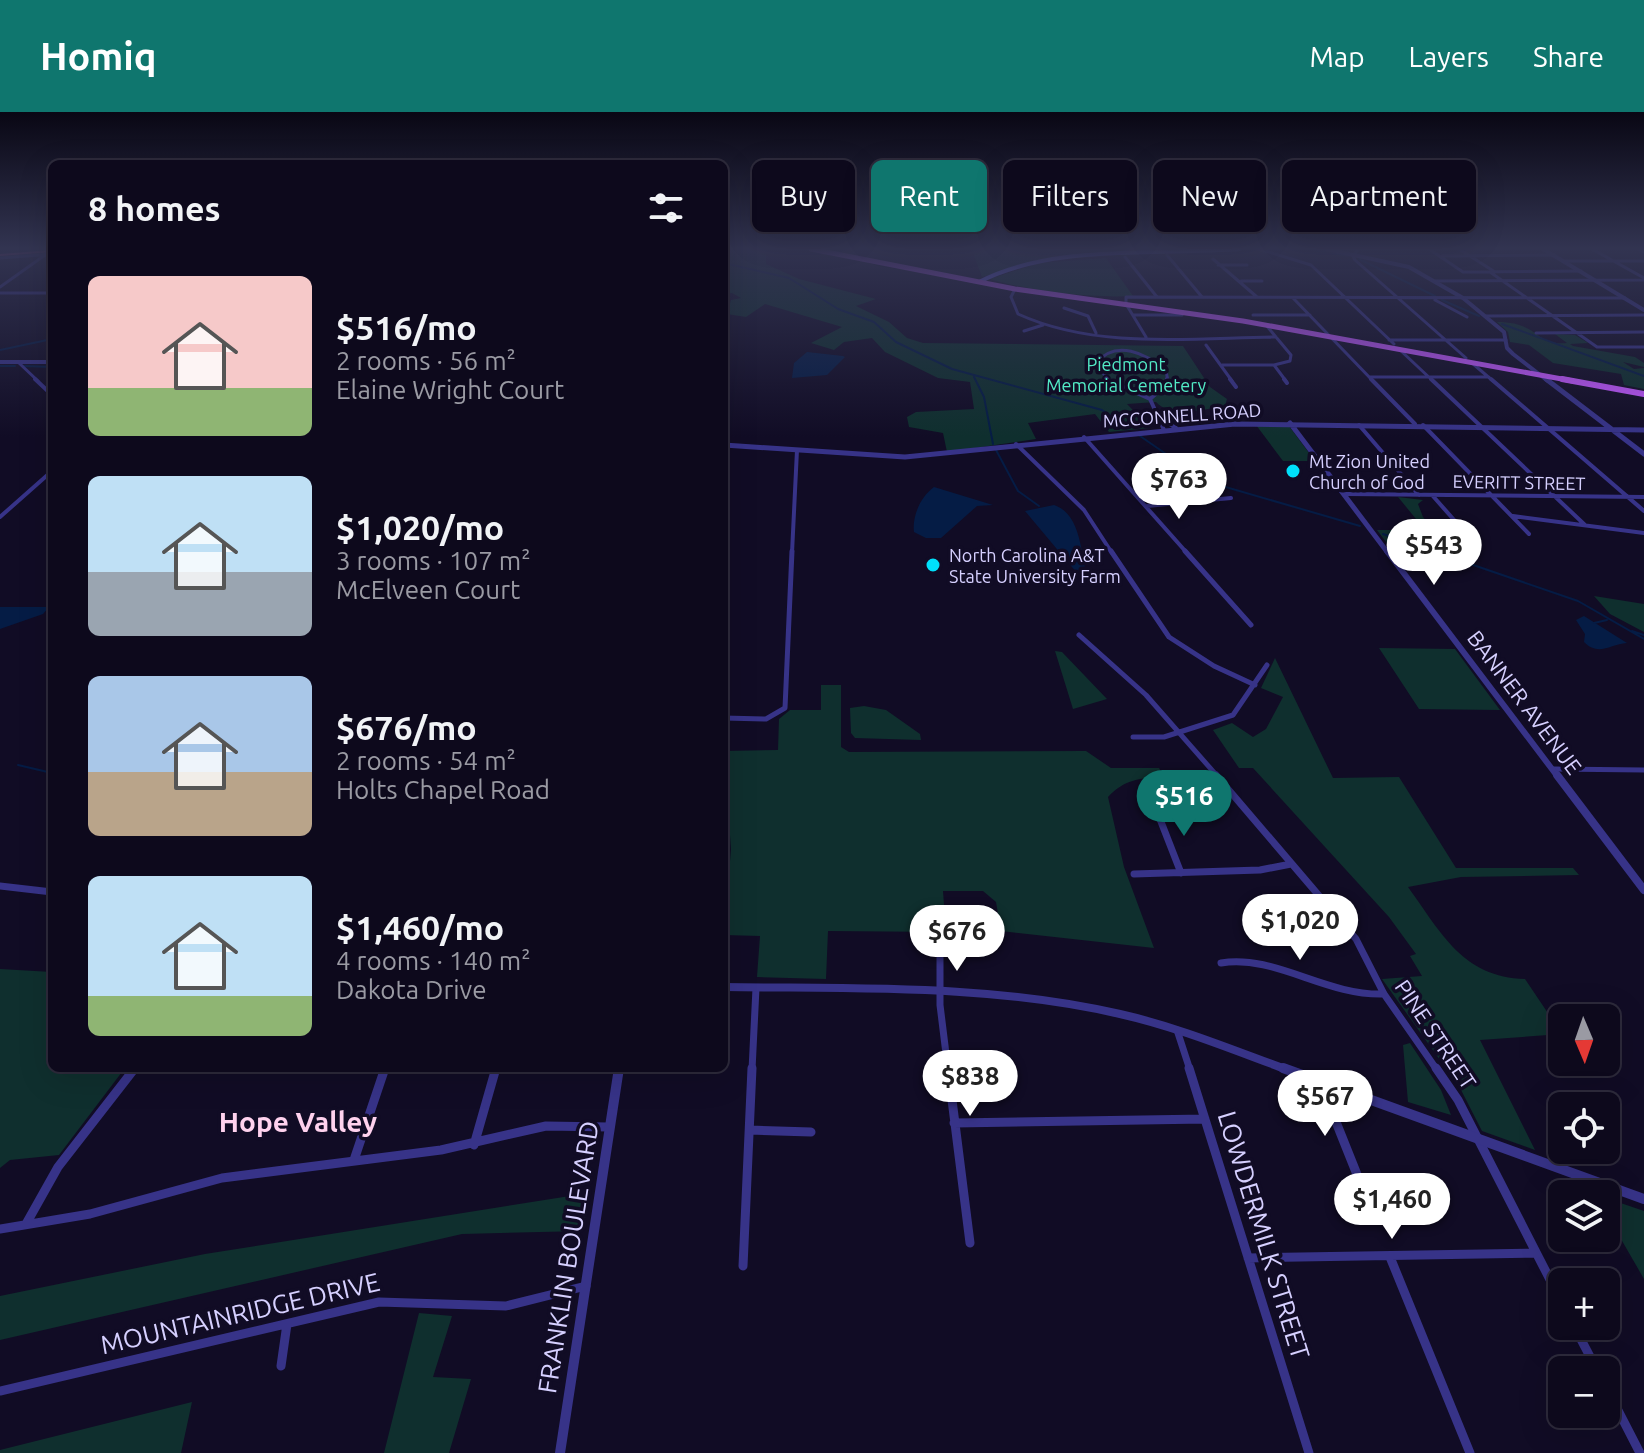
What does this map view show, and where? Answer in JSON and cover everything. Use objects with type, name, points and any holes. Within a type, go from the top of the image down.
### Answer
[{"type":"main road","points":[[1184,312],[1644,392]]},
{"type":"main road","points":[[1190,312],[1363,339]]},
{"type":"main road","points":[[1294,330],[1325,332]]},
{"type":"main road","points":[[1331,337],[1392,342],[1644,392]]},
{"type":"main road","points":[[1496,367],[1535,370]]},
{"type":"main road","points":[[1542,376],[1582,379]]},
{"type":"street","points":[[1017,312],[1064,332],[1146,337],[1276,337]]},
{"type":"street","points":[[1075,312],[1088,316],[1096,333]]},
{"type":"street","points":[[1131,312],[1146,337]]},
{"type":"street","points":[[1307,312],[1415,424]]},
{"type":"street","points":[[1359,312],[1392,342],[1506,340]]},
{"type":"street","points":[[1410,312],[1466,358]]},
{"type":"street","points":[[1457,312],[1467,317]]},
{"type":"street","points":[[1480,312],[1504,332],[1507,348],[1644,454]]},
{"type":"street","points":[[1546,312],[1597,347],[1644,347]]},
{"type":"street","points":[[1486,316],[1644,312]]},
{"type":"street","points":[[1133,315],[1182,315]]},
{"type":"street","points":[[1253,315],[1310,315]]},
{"type":"street","points":[[1024,331],[1043,325]]},
{"type":"street","points":[[1222,365],[1274,365],[1286,363],[1292,358],[1266,325]]},
{"type":"street","points":[[1536,333],[1644,332]]},
{"type":"street","points":[[1206,345],[1236,387]]},
{"type":"street","points":[[1400,350],[1585,525]]},
{"type":"street","points":[[1150,399],[1168,383],[1166,371],[1158,363],[1134,352],[1107,352],[1100,356],[1096,363],[1101,374],[1117,386],[1150,399],[1164,430]]},
{"type":"street","points":[[0,362],[48,362]]},
{"type":"street","points":[[19,363],[48,391]]},
{"type":"street","points":[[1472,363],[1644,511]]},
{"type":"street","points":[[1274,365],[1287,383]]},
{"type":"street","points":[[1369,377],[1489,377]]},
{"type":"street","points":[[1158,417],[1176,428]]},
{"type":"street","name":"MCCONNELL ROAD","points":[[728,445],[905,457],[1176,428],[1290,423],[1644,430]]},
{"type":"street","name":"BANNER AVENUE","points":[[1290,423],[1644,890]]},
{"type":"street","points":[[1357,423],[1419,495]]},
{"type":"street","points":[[1423,425],[1529,534]]},
{"type":"street","points":[[1084,437],[1251,625]]},
{"type":"street","points":[[1016,444],[1084,510],[1169,637],[1214,666],[1255,685]]},
{"type":"street","points":[[728,718],[772,718],[782,712],[787,696],[797,450]]},
{"type":"street","points":[[0,517],[48,475]]},
{"type":"street","name":"EVERITT STREET","points":[[1346,494],[1644,497]]},
{"type":"street","points":[[1432,495],[1470,538]]},
{"type":"street","points":[[1147,506],[1231,498]]},
{"type":"street","points":[[1512,516],[1644,533]]},
{"type":"street","name":"PINE STREET","points":[[1079,635],[1181,732],[1356,939],[1384,994],[1458,1100],[1548,1277]]},
{"type":"street","points":[[1133,737],[1164,737],[1233,715],[1267,665]]},
{"type":"street","points":[[1554,769],[1644,770]]},
{"type":"street","points":[[1158,814],[1181,873]]},
{"type":"street","points":[[1134,874],[1260,870],[1291,864]]},
{"type":"street","points":[[0,886],[48,892]]},
{"type":"street","points":[[940,952],[954,1123],[970,1243]]},
{"type":"street","points":[[1221,963],[1232,960],[1245,962],[1326,987],[1384,994]]},
{"type":"street","points":[[728,987],[942,993],[1068,1001],[1177,1030],[1644,1199]]},
{"type":"street","points":[[743,1266],[756,988]]},
{"type":"street","name":"LOWDERMILK STREET","points":[[1177,1030],[1309,1453]]},
{"type":"street","points":[[26,1224],[58,1167],[132,1072]]},
{"type":"street","points":[[354,1160],[384,1072]]},
{"type":"street","points":[[474,1145],[495,1072]]},
{"type":"street","name":"FRANKLIN BOULEVARD","points":[[560,1453],[618,1072]]},
{"type":"street","points":[[1320,1082],[1360,1182]]},
{"type":"street","points":[[954,1123],[1205,1119]]},
{"type":"street","points":[[0,1229],[90,1214],[222,1178],[474,1145],[546,1126],[609,1127]]},
{"type":"street","points":[[750,1130],[811,1132]]},
{"type":"street","points":[[1248,1258],[1535,1253]]},
{"type":"street","points":[[1390,1257],[1470,1453]]},
{"type":"street","name":"MOUNTAINRIDGE DRIVE","points":[[0,1391],[379,1302],[423,1299],[504,1306],[586,1286]]},
{"type":"street","points":[[281,1366],[287,1324]]},
{"type":"street","points":[[1620,1414],[1640,1453]]},
{"type":"green space","points":[[728,312],[754,312],[746,317],[728,314]]},
{"type":"green space","name":"Piedmont Memorial Cemetery","points":[[790,312],[868,312],[889,322],[907,338],[923,343],[1183,346],[1210,387],[1227,399],[1225,406],[1179,412],[1156,402],[1127,404],[1150,428],[1109,432],[1095,414],[1028,423],[1036,439],[947,452],[943,433],[909,427],[907,417],[916,412],[974,409],[970,382],[938,378],[885,352],[872,338],[844,342],[834,350],[811,343],[842,327]]},
{"type":"green space","points":[[1497,322],[1521,326],[1556,343],[1567,343],[1555,334],[1575,335],[1588,343],[1570,344],[1573,346],[1635,357],[1644,363],[1644,367],[1623,362],[1634,369],[1644,368],[1644,389],[1624,385],[1621,374],[1553,363],[1529,345],[1510,342],[1508,332]]},
{"type":"green space","points":[[1256,425],[1289,426],[1315,461],[1283,461]]},
{"type":"green space","points":[[1398,497],[1423,500],[1418,504],[1423,517],[1440,537],[1432,540],[1436,546],[1433,555],[1422,550],[1392,550],[1377,530],[1425,530]]},
{"type":"green space","points":[[1594,596],[1644,604],[1644,632],[1610,614]]},
{"type":"green space","points":[[1379,648],[1455,649],[1500,710],[1419,709]]},
{"type":"green space","points":[[1055,651],[1062,652],[1107,699],[1073,709]]},
{"type":"green space","points":[[1275,658],[1333,778],[1399,777],[1456,868],[1573,868],[1579,875],[1461,877],[1408,887],[1456,950],[1485,970],[1525,979],[1548,1013],[1548,1035],[1480,1040],[1535,1150],[1482,1131],[1460,1088],[1382,979],[1422,976],[1410,956],[1416,954],[1389,917],[1253,768],[1239,768],[1213,730],[1232,723],[1253,737],[1266,729],[1283,697],[1261,688]]},
{"type":"green space","points":[[821,685],[841,685],[841,747],[849,752],[1086,751],[1111,768],[1159,768],[1164,777],[1133,781],[1108,797],[1124,867],[1154,948],[1001,931],[996,902],[983,891],[943,891],[946,932],[828,931],[826,979],[757,977],[760,936],[728,935],[731,849],[728,751],[778,750],[779,719],[790,710],[821,710]]},
{"type":"green space","points":[[864,706],[886,710],[920,734],[921,740],[855,738],[851,733],[850,708]]},
{"type":"green space","points":[[0,969],[48,972],[48,1072],[122,1072],[59,1155],[10,1160],[0,1168]]},
{"type":"green space","points":[[1410,1043],[1441,1090],[1451,1115],[1408,1102],[1403,1045]]},
{"type":"green space","points":[[589,1193],[583,1231],[462,1234],[0,1340],[0,1296],[205,1254]]},
{"type":"green space","points":[[1620,1203],[1644,1211],[1644,1279],[1620,1237]]},
{"type":"green space","points":[[419,1313],[452,1316],[433,1377],[471,1379],[449,1453],[384,1453]]},
{"type":"green space","points":[[192,1402],[181,1453],[0,1453],[0,1450]]},
{"type":"water","points":[[807,352],[845,357],[827,375],[792,378],[794,363]]},
{"type":"water","points":[[934,487],[993,505],[977,506],[941,538],[926,538],[914,532],[914,520],[921,502]]},
{"type":"water","points":[[1054,505],[1070,517],[1075,527],[1088,581],[1077,573],[1025,511]]},
{"type":"water","points":[[0,607],[48,607],[43,614],[0,629]]},
{"type":"water","points":[[1584,616],[1627,643],[1600,649],[1589,646],[1584,642],[1585,634],[1576,620]]},
{"type":"waterway","points":[[845,312],[874,322],[896,342],[952,369],[1102,410],[1128,427]]},
{"type":"waterway","points":[[1469,312],[1479,316]]},
{"type":"waterway","points":[[1502,324],[1644,376]]},
{"type":"waterway","points":[[0,350],[48,340]]},
{"type":"waterway","points":[[0,366],[15,366]]},
{"type":"waterway","points":[[24,366],[48,367]]},
{"type":"waterway","points":[[974,377],[984,397],[993,444]]},
{"type":"waterway","points":[[1140,436],[1205,481],[1360,526]]},
{"type":"waterway","points":[[996,450],[1018,491],[1039,506]]},
{"type":"waterway","points":[[1383,534],[1578,601],[1644,639]]},
{"type":"waterway","points":[[1594,623],[1607,620]]},
{"type":"waterway","points":[[1632,631],[1644,635]]},
{"type":"waterway","points":[[18,765],[48,772]]},
{"type":"place","name":"Mt Zion United Church of God","points":[[1293,471]]},
{"type":"place","name":"North Carolina A&T State University Farm","points":[[933,565]]},
{"type":"district","name":"Hope Valley","points":[[298,1121]]}]
